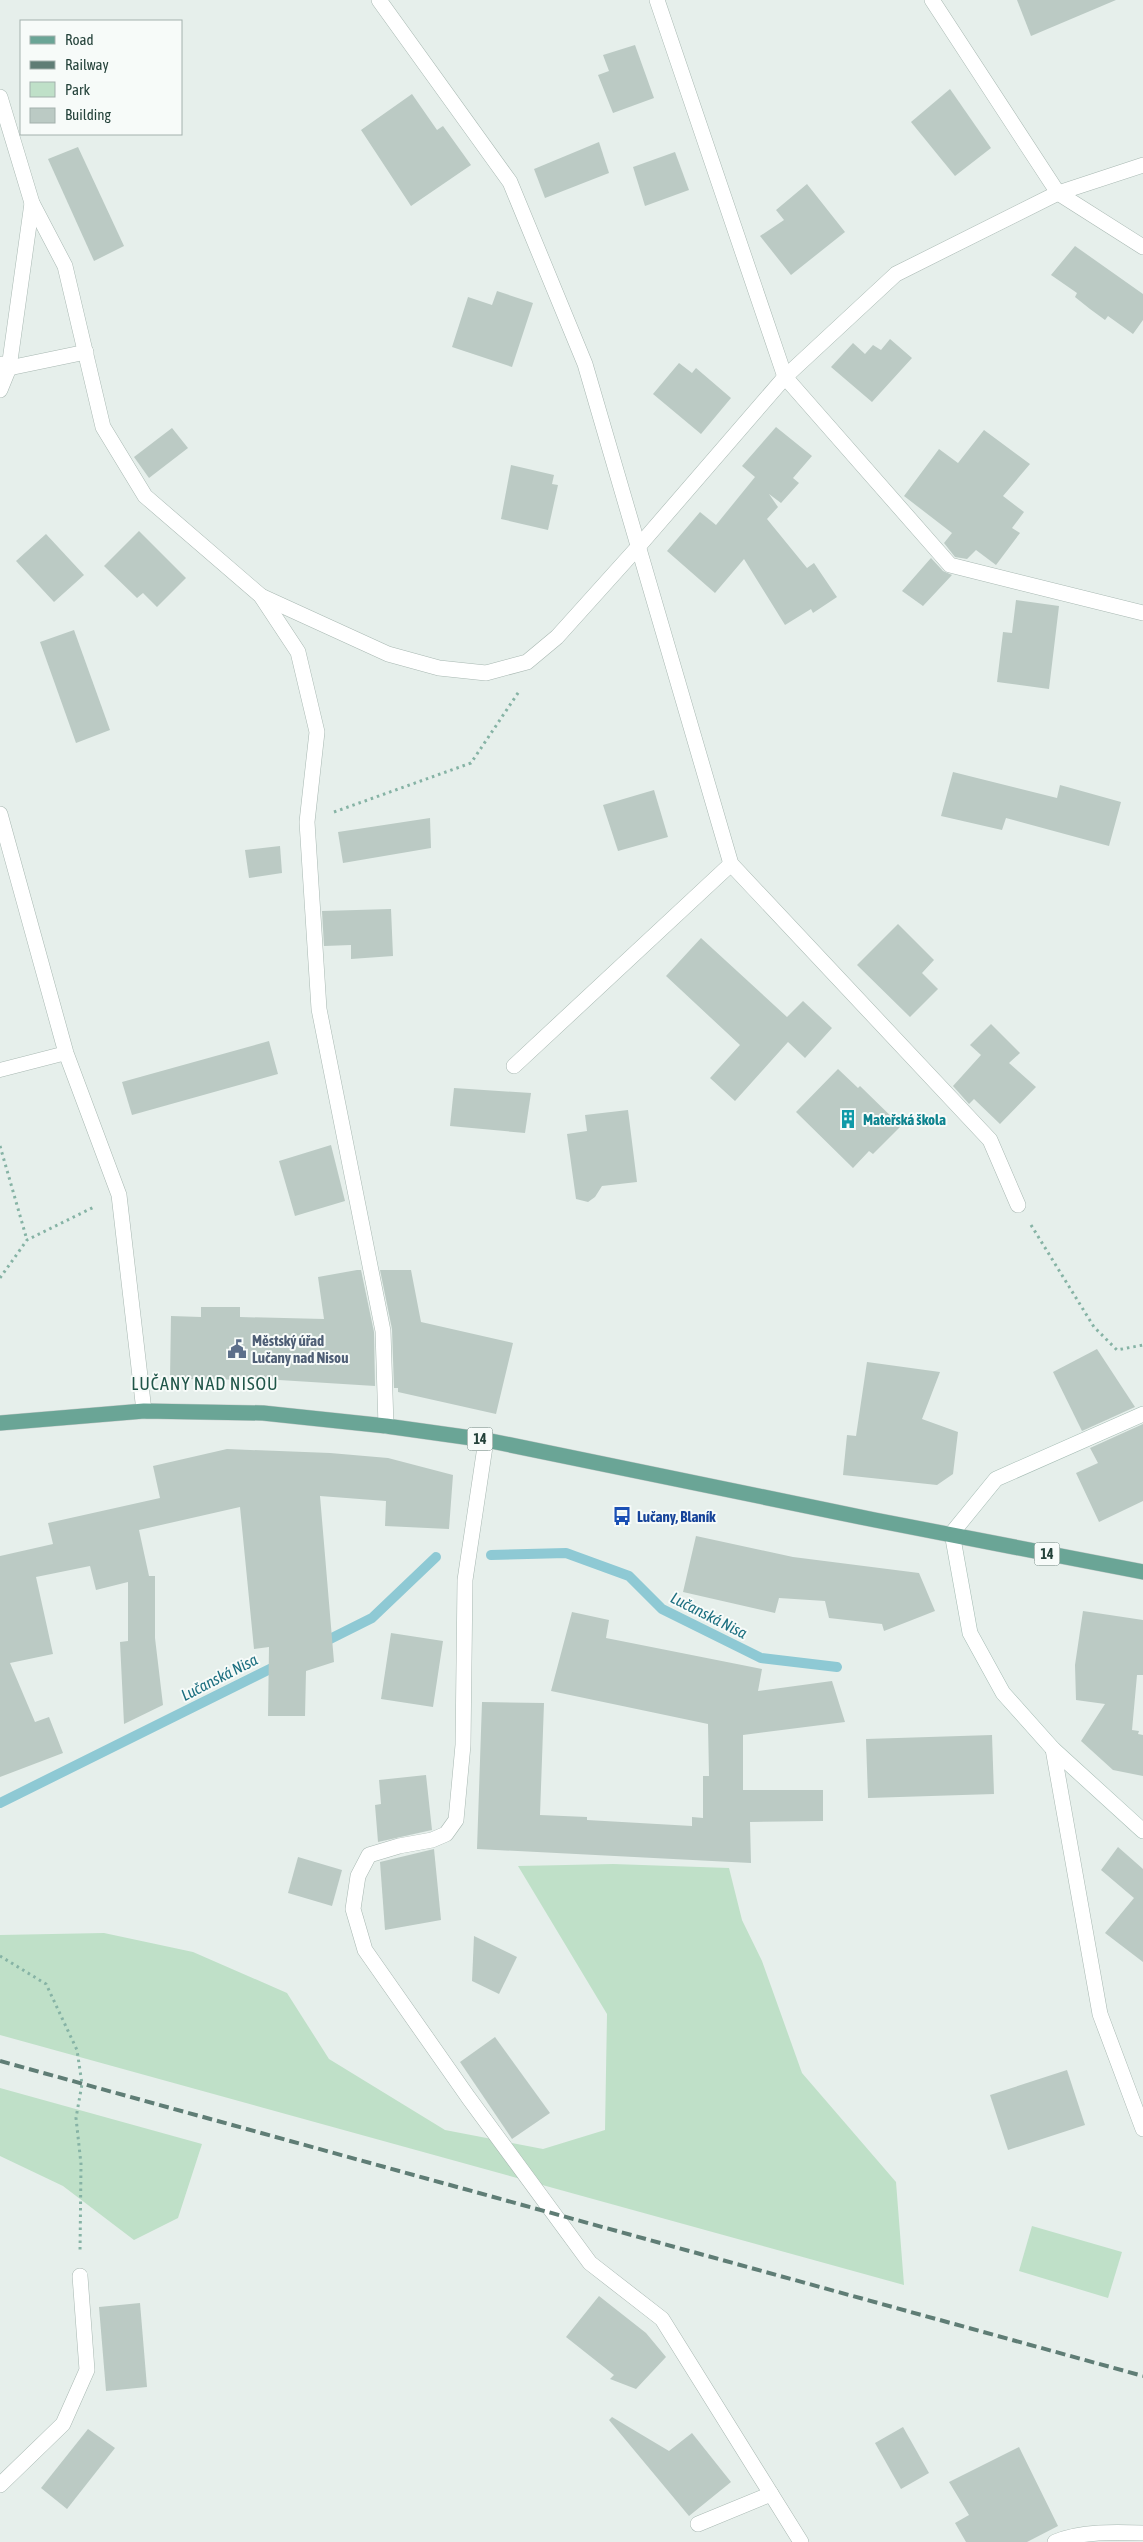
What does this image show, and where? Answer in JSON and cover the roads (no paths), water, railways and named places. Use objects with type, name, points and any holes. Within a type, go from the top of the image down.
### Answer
[{"type":"main road","name":"14","points":[[0,1423],[144,1412],[263,1413],[386,1426],[486,1440],[874,1520],[952,1533],[1143,1572]]},
{"type":"street","points":[[379,0],[510,182],[585,364],[731,864],[990,1140],[1018,1204]]},
{"type":"street","points":[[657,0],[785,377],[950,565],[1143,613]]},
{"type":"street","points":[[932,0],[1058,193],[1143,247]]},
{"type":"street","points":[[0,97],[32,203],[65,266],[103,427],[145,496],[261,596],[298,652],[317,732],[307,822],[319,1009],[383,1331],[386,1426]]},
{"type":"street","points":[[261,596],[388,654],[439,668],[486,673],[527,662],[556,637],[638,548],[785,377],[896,274],[1058,193],[1143,165]]},
{"type":"street","points":[[0,390],[32,203]]},
{"type":"street","points":[[4,366],[86,352]]},
{"type":"street","points":[[0,814],[66,1053],[119,1195],[144,1412]]},
{"type":"street","points":[[514,1066],[731,864]]},
{"type":"street","points":[[1143,1414],[996,1479],[952,1533],[970,1633],[1003,1693],[1053,1749],[1143,1831]]},
{"type":"street","points":[[486,1440],[465,1580],[463,1745],[456,1820],[446,1834],[432,1840],[399,1846],[369,1855],[358,1876],[353,1909],[365,1950],[468,2097],[590,2263],[662,2319],[770,2494],[802,2542]]},
{"type":"street","points":[[1053,1749],[1100,2014],[1143,2128]]},
{"type":"street","points":[[0,2485],[63,2424],[87,2370],[80,2276]]},
{"type":"street","points":[[698,2524],[770,2494]]},
{"type":"street","points":[[1055,2542],[1065,2538],[1121,2532],[1143,2533]]},
{"type":"lane","points":[[0,1070],[66,1053]]},
{"type":"waterway","name":"Lučanská Nisa","points":[[491,1555],[566,1553],[629,1576],[662,1609],[761,1658],[837,1667]]},
{"type":"waterway","name":"Lučanská Nisa","points":[[320,1644],[372,1618],[436,1557]]},
{"type":"waterway","name":"Lučanská Nisa","points":[[0,1803],[280,1664]]},
{"type":"railway","points":[[0,2061],[1143,2376]]},
{"type":"place","name":"Mateřská škola","points":[[848,1119]]},
{"type":"place","name":"Městský úřad Lučany nad Nisou","points":[[237,1349]]},
{"type":"place","name":"Lučany, Blaník","points":[[622,1516]]},
{"type":"district","name":"LUČANY NAD NISOU","points":[[205,1383]]}]
